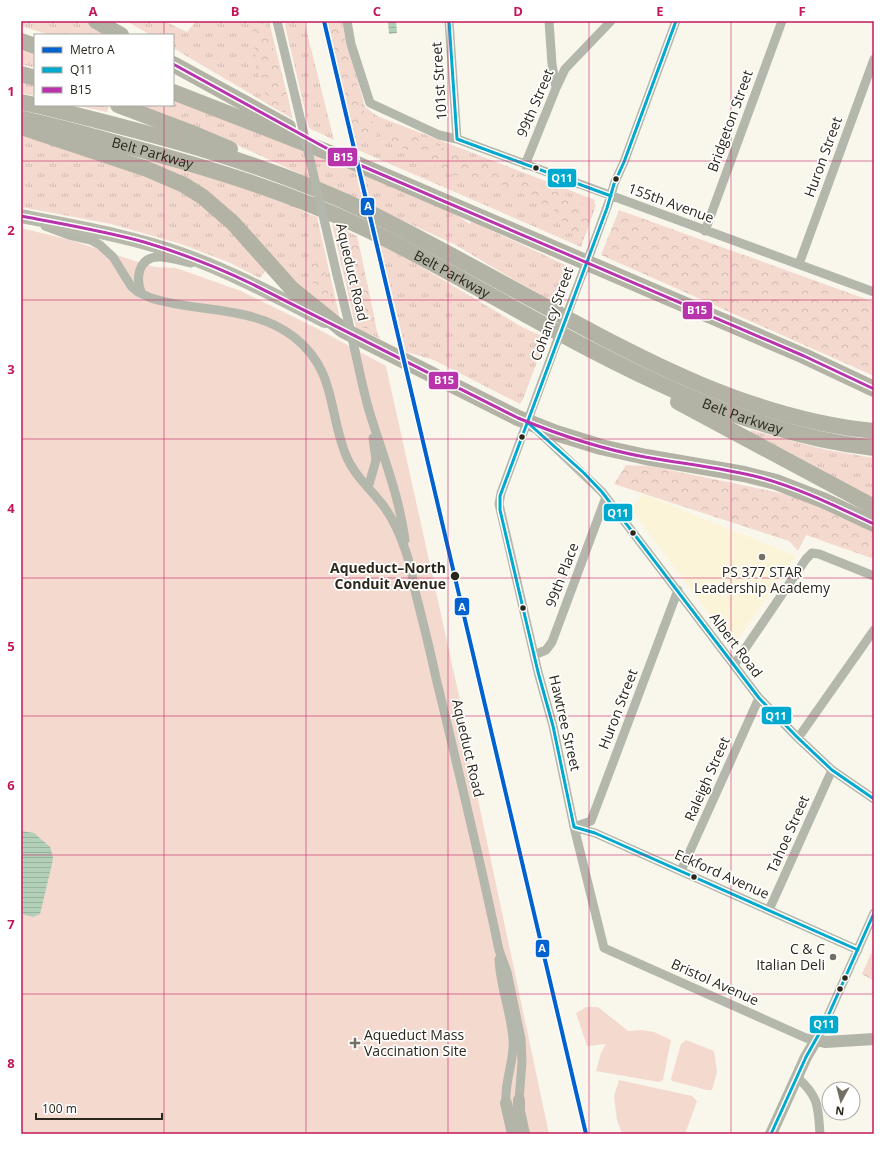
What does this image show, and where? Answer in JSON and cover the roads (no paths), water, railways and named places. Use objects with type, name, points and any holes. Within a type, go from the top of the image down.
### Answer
[{"type":"highway","points":[[96,21],[111,29]]},
{"type":"highway","points":[[21,41],[34,46]]},
{"type":"highway","points":[[174,65],[348,160]]},
{"type":"highway","points":[[21,74],[34,78]]},
{"type":"highway","points":[[174,92],[348,160],[804,356],[874,389]]},
{"type":"highway","name":"Belt Parkway","points":[[21,102],[34,105]]},
{"type":"highway","name":"Belt Parkway","points":[[39,106],[172,141],[237,160],[331,194],[412,234],[640,357],[681,376],[737,398],[779,412],[808,420],[874,431]]},
{"type":"highway","points":[[121,106],[223,146],[287,177]]},
{"type":"highway","name":"Belt Parkway","points":[[21,118],[189,163],[261,186],[312,205],[415,254],[616,364],[690,398],[752,421],[783,430],[820,439],[874,448]]},
{"type":"highway","points":[[21,127],[148,169],[193,191],[233,223],[285,283],[297,294],[345,325],[527,422],[601,447],[646,457],[744,474],[771,481],[814,496],[874,524]]},
{"type":"highway","points":[[616,364],[682,404],[874,507]]},
{"type":"highway","points":[[737,398],[838,417],[874,422]]},
{"type":"main road","points":[[21,216],[144,242],[181,254],[224,271],[345,325]]},
{"type":"street","name":"Aqueduct Road","points":[[277,21],[337,275],[345,325],[355,351],[368,407],[379,439],[403,525],[406,553],[499,950],[507,972],[521,1039],[522,1062],[519,1111],[524,1134]]},
{"type":"street","name":"155th Avenue","points":[[347,21],[351,44],[370,103],[439,135],[457,139],[874,292]]},
{"type":"street","name":"101st Street","points":[[449,21],[457,139]]},
{"type":"street","points":[[549,21],[552,64],[556,88]]},
{"type":"street","name":"99th Street","points":[[525,165],[565,69],[611,21]]},
{"type":"street","name":"Cohancy Street","points":[[499,504],[501,493],[527,422],[676,21]]},
{"type":"street","name":"Bridgeton Street","points":[[705,231],[782,21]]},
{"type":"street","name":"Huron Street","points":[[799,264],[874,59]]},
{"type":"street","name":"Aqueduct Road","points":[[21,216],[69,235],[91,240],[100,245],[113,257],[131,286],[142,294],[156,300],[254,318],[275,325],[295,337],[307,349],[321,369],[329,390],[345,453],[356,474],[389,514],[406,553]]},
{"type":"street","points":[[142,294],[138,282],[139,270],[144,263],[154,258],[161,257],[224,271]]},
{"type":"street","points":[[368,407],[376,460],[368,488]]},
{"type":"street","name":"Albert Road","points":[[527,422],[584,473],[606,497],[759,698],[832,770],[874,799]]},
{"type":"street","name":"99th Place","points":[[534,655],[546,650],[552,642],[606,497]]},
{"type":"street","name":"Hawtree Street","points":[[499,504],[534,655],[553,726],[574,828],[604,948]]},
{"type":"street","points":[[734,665],[801,566],[812,553],[819,554],[874,576]]},
{"type":"street","name":"Huron Street","points":[[574,828],[591,821],[678,590]]},
{"type":"street","points":[[798,738],[874,630]]},
{"type":"street","name":"Raleigh Street","points":[[681,871],[759,698]]},
{"type":"street","name":"Tahoe Street","points":[[769,910],[832,770]]},
{"type":"street","name":"Eckford Avenue","points":[[574,828],[595,833],[858,950]]},
{"type":"street","points":[[771,1134],[806,1057],[824,1025],[874,913]]},
{"type":"street","name":"Bristol Avenue","points":[[604,948],[806,1038],[816,1040]]},
{"type":"street","name":"Aqueduct Road","points":[[499,950],[500,974],[513,1039],[512,1060],[505,1092],[513,1134]]},
{"type":"street","points":[[816,1040],[826,1042],[874,1039]]},
{"type":"street","points":[[797,1077],[806,1085],[814,1096],[818,1107],[820,1134]]},
{"type":"metro line","name":"A","points":[[324,21],[586,1134]]},
{"type":"place","name":"PS 377 STAR Leadership Academy","points":[[762,557]]},
{"type":"place","name":"Aqueduct–North Conduit Avenue","points":[[455,576]]},
{"type":"place","name":"C & C Italian Deli","points":[[833,957]]},
{"type":"place","name":"Aqueduct Mass Vaccination Site","points":[[355,1043]]}]
